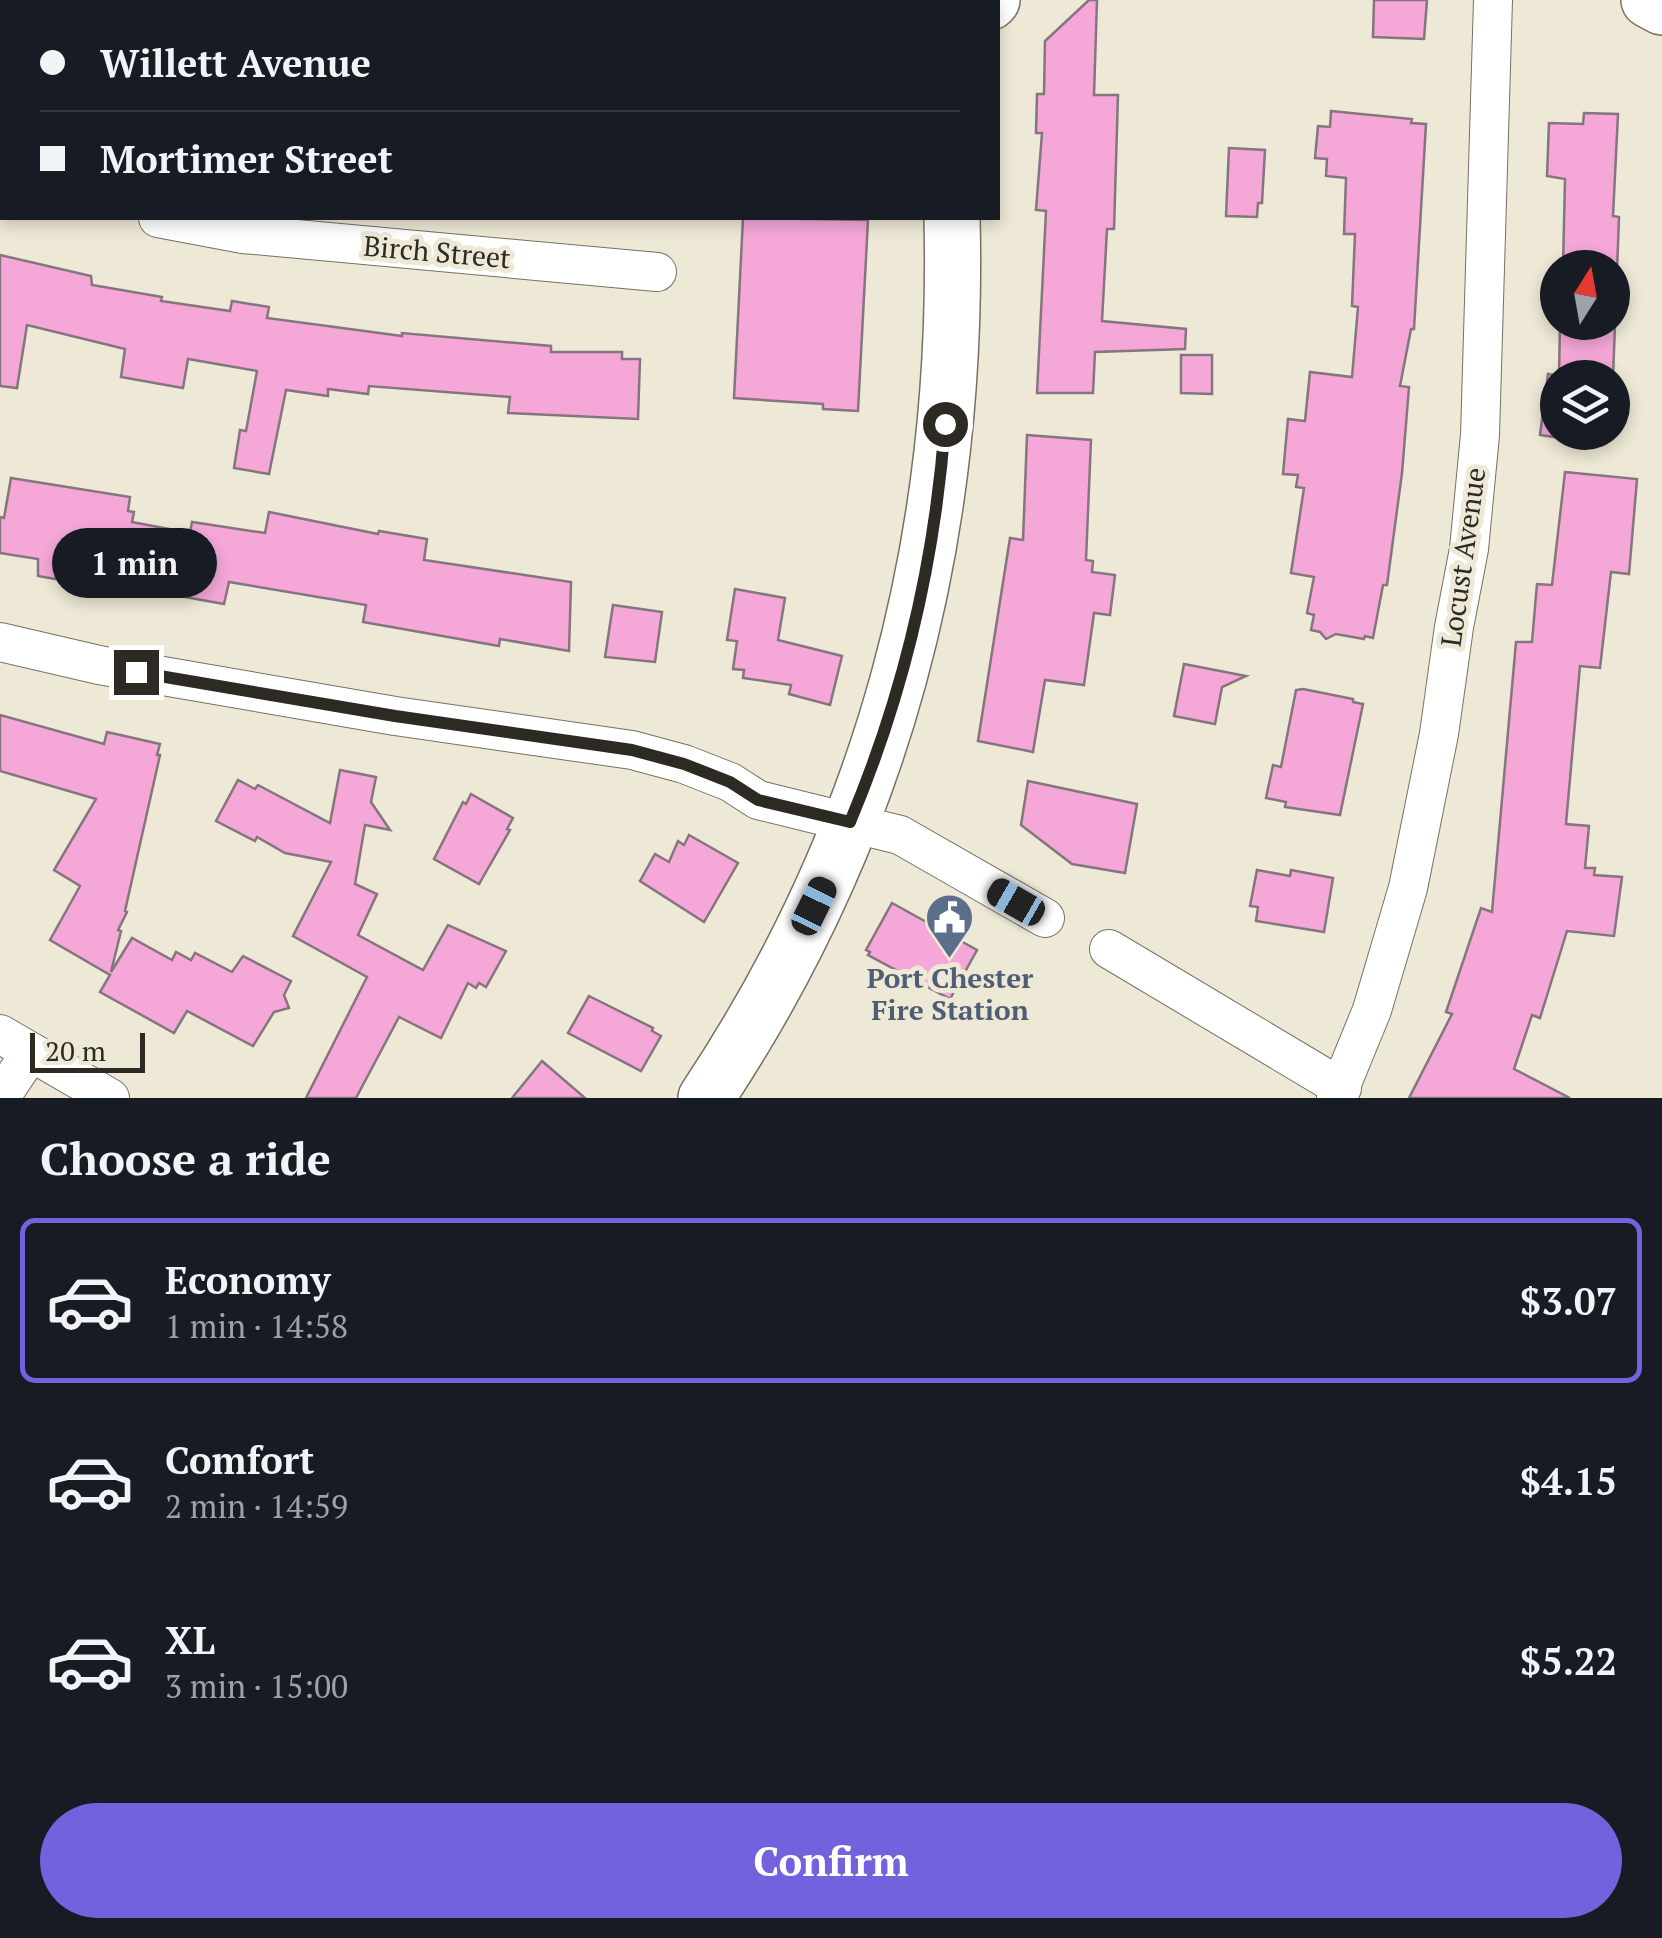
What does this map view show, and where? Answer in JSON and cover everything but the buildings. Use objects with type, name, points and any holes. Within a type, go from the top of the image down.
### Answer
[{"type":"street","name":"Locust Avenue","points":[[1339,1093],[1372,1010],[1408,888],[1439,734],[1469,549],[1480,435],[1493,0]]},
{"type":"street","points":[[1650,0],[1662,7]]},
{"type":"street","name":"Birch Street","points":[[169,220],[244,234],[658,272]]},
{"type":"street","points":[[706,1098],[740,1047],[787,962],[872,769],[900,684],[926,570],[942,456],[952,325],[952,220]]},
{"type":"street","points":[[0,642],[99,665],[395,716],[632,750],[730,782],[758,800],[900,835],[1045,918]]},
{"type":"street","points":[[1109,949],[1339,1093]]},
{"type":"street","points":[[0,1098],[15,1043],[110,1098]]},
{"type":"place","name":"Port Chester Fire Station","points":[[950,960]]},
{"type":"route","points":[[136,672],[395,716],[632,750],[730,782],[758,800],[850,822],[900,684],[926,570],[945,424]]}]
